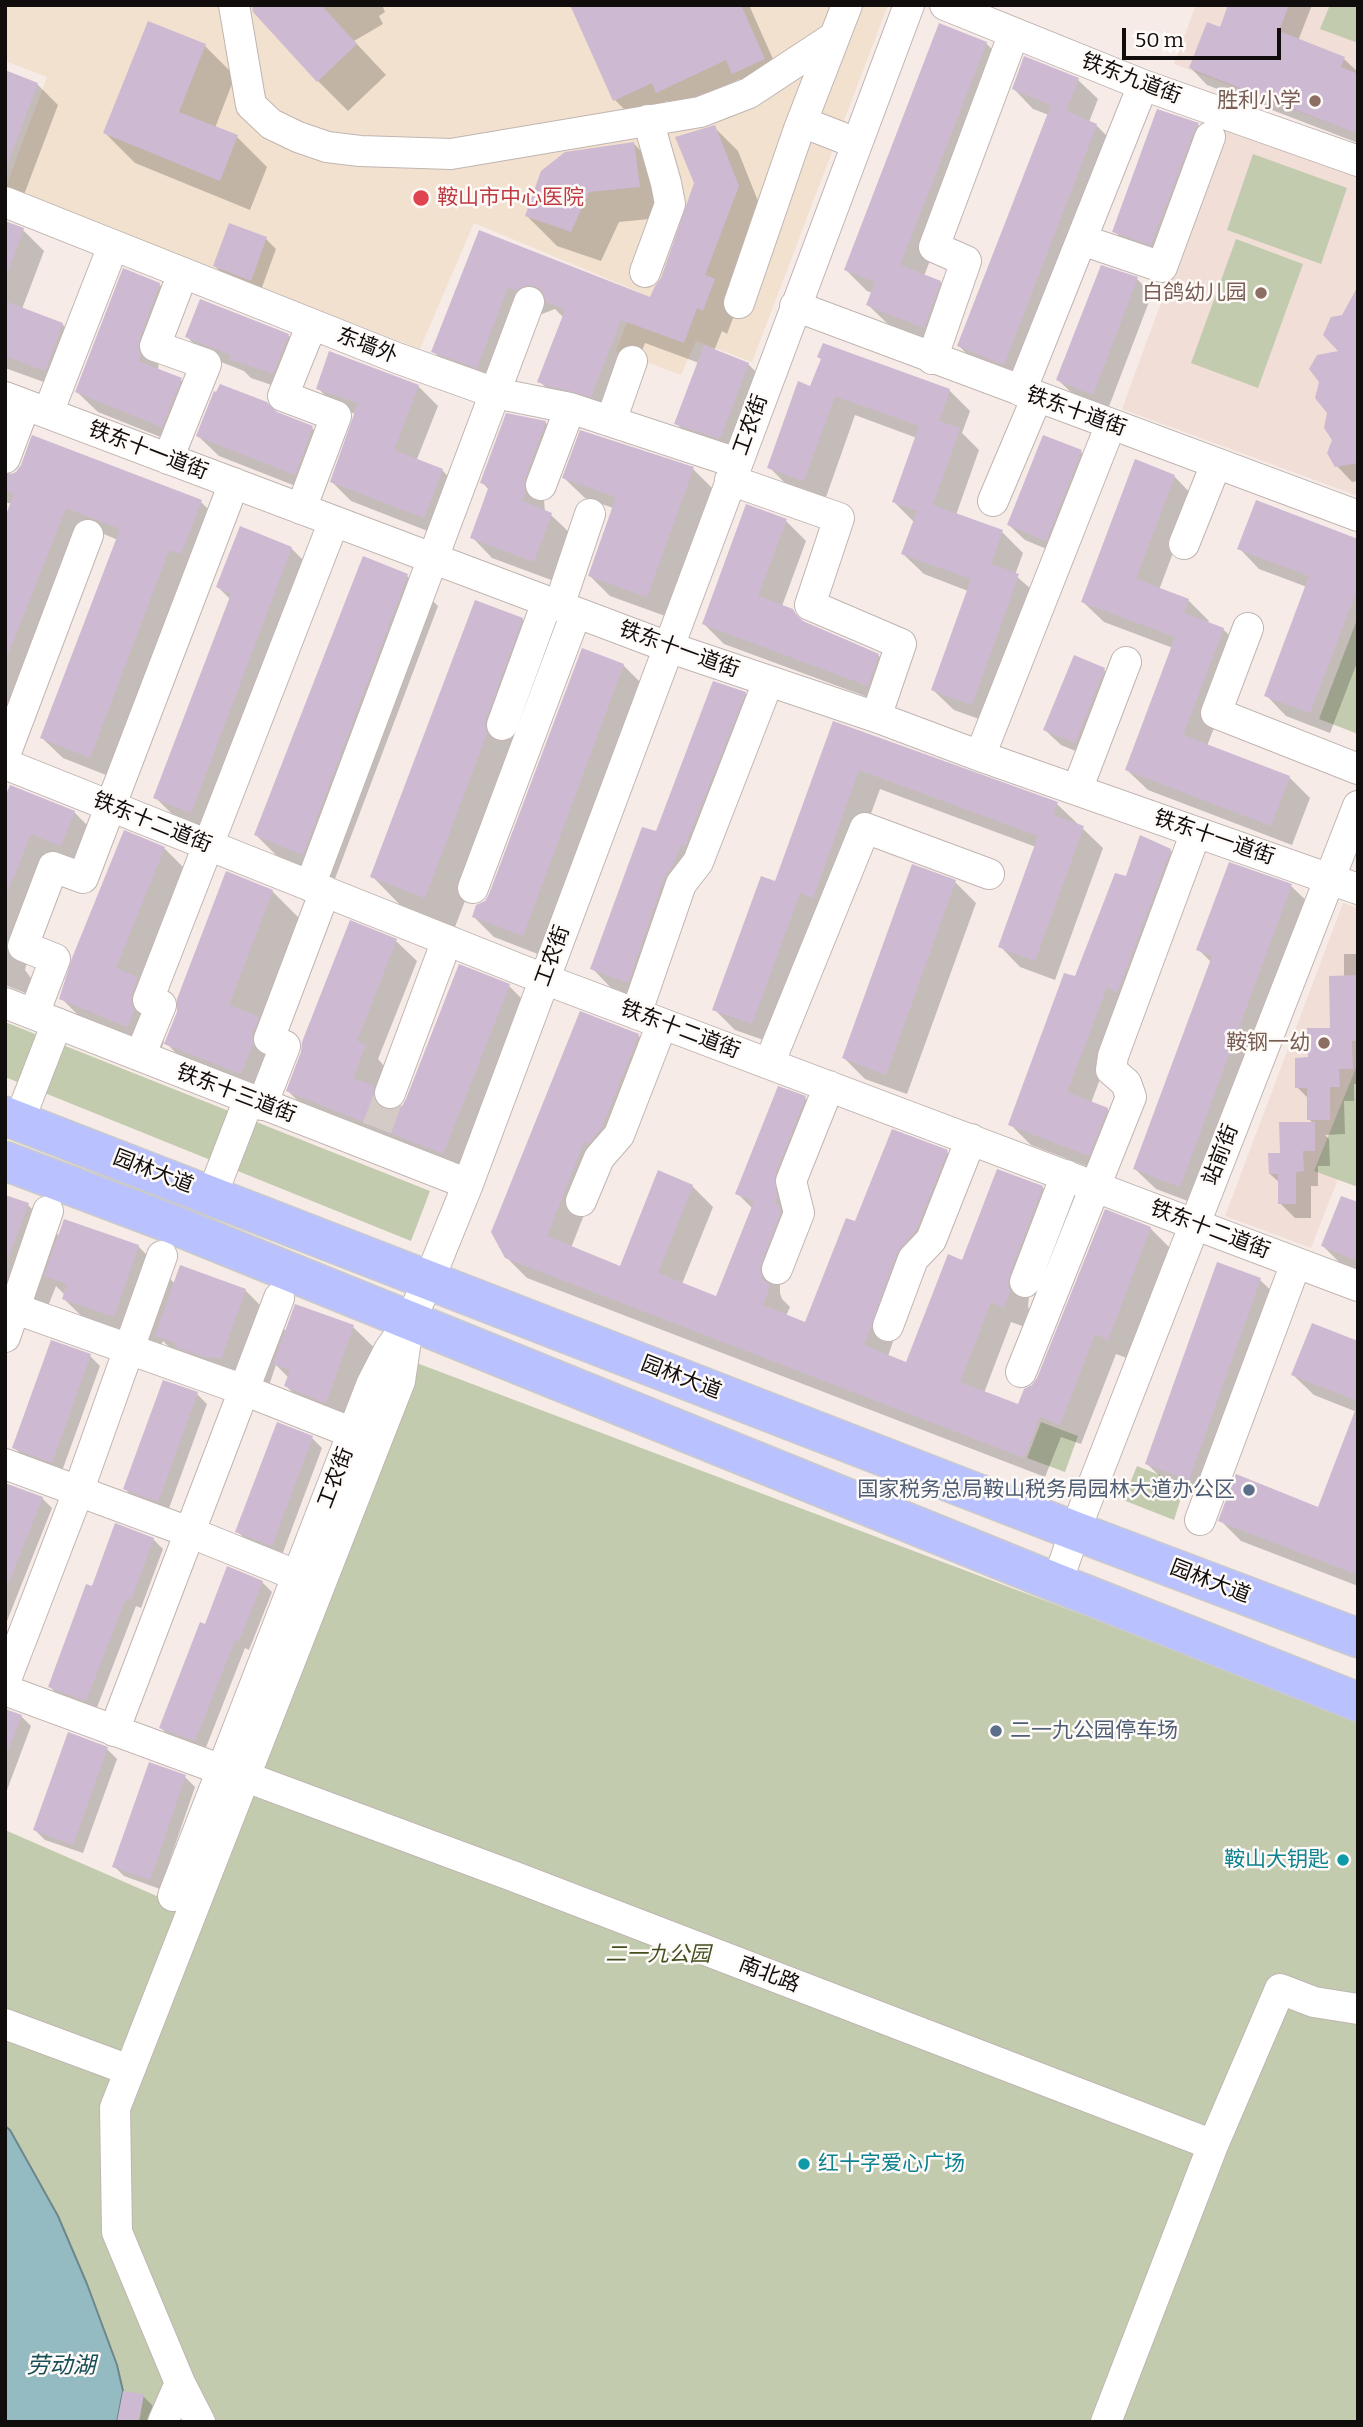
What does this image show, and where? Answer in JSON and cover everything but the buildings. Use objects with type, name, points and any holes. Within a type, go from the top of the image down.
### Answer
[{"type":"main road","name":"园林大道","points":[[12,1118],[1075,1531],[1358,1638]]},
{"type":"main road","points":[[5,1161],[164,1221],[409,1322],[1358,1702]]},
{"type":"street","points":[[234,5],[251,105],[271,124],[298,137],[327,147],[360,150],[451,154],[700,112],[749,93],[834,37]]},
{"type":"street","points":[[832,5],[834,37]]},
{"type":"street","points":[[739,303],[802,122],[847,5]]},
{"type":"street","name":"工农街","points":[[173,1896],[234,1774],[298,1576],[353,1433],[383,1361],[409,1322],[429,1280],[468,1184],[909,5]]},
{"type":"street","name":"铁东九道街","points":[[945,5],[1143,85],[1358,161]]},
{"type":"street","points":[[932,359],[966,261],[934,247],[1014,33]]},
{"type":"street","points":[[993,501],[1082,240],[1143,85]]},
{"type":"street","points":[[645,272],[670,204],[648,120]]},
{"type":"street","points":[[802,122],[856,142]]},
{"type":"street","points":[[1082,240],[1162,267],[1210,137]]},
{"type":"street","name":"东墙外","points":[[5,202],[312,324],[495,393],[570,408],[611,421],[839,519],[810,605],[901,644],[876,716]]},
{"type":"street","points":[[5,458],[26,405],[113,246]]},
{"type":"street","points":[[169,458],[206,364],[155,346],[183,273]]},
{"type":"street","points":[[212,1195],[285,1045],[269,1039],[317,889],[431,559],[529,302]]},
{"type":"street","name":"铁东十道街","points":[[795,306],[1358,516]]},
{"type":"street","points":[[301,509],[336,416],[283,396],[312,324]]},
{"type":"street","points":[[611,421],[632,361]]},
{"type":"street","name":"铁东十一道街","points":[[26,405],[668,647],[876,716],[981,756],[1358,889]]},
{"type":"street","points":[[541,485],[570,408]]},
{"type":"street","points":[[981,756],[1111,425]]},
{"type":"street","points":[[1184,544],[1216,464]]},
{"type":"street","points":[[12,1118],[46,1018],[55,959],[23,946],[53,867],[83,878],[234,483]]},
{"type":"street","points":[[473,888],[590,513]]},
{"type":"street","points":[[140,1056],[160,1005],[148,1000],[334,521]]},
{"type":"street","points":[[6,765],[88,535]]},
{"type":"street","points":[[502,725],[561,607]]},
{"type":"street","points":[[1248,628],[1216,713],[1358,769]]},
{"type":"street","points":[[1077,790],[1126,662]]},
{"type":"street","points":[[581,1201],[599,1158],[620,1135],[681,884],[698,862],[768,682]]},
{"type":"street","name":"铁东十二道街","points":[[6,765],[544,979],[1358,1286]]},
{"type":"street","name":"站前街","points":[[1057,1583],[1358,806]]},
{"type":"street","points":[[769,1064],[865,828],[989,874]]},
{"type":"street","points":[[1021,1372],[1131,1097],[1126,1083],[1111,1070],[1113,1056],[1196,832]]},
{"type":"street","points":[[390,1093],[447,940]]},
{"type":"street","name":"铁东十三道街","points":[[5,1003],[256,1102],[374,1137],[468,1184]]},
{"type":"street","points":[[777,1269],[799,1213],[791,1181],[829,1086]]},
{"type":"street","points":[[888,1326],[914,1259],[931,1240],[971,1139]]},
{"type":"street","points":[[1025,1282],[1066,1175]]},
{"type":"street","points":[[5,1337],[10,1307],[48,1211]]},
{"type":"street","points":[[5,1682],[78,1492],[162,1256]]},
{"type":"street","points":[[1200,1520],[1296,1263]]},
{"type":"street","points":[[200,2422],[180,2383],[117,2232],[115,2108],[234,1774],[400,1381],[409,1322],[436,1296],[465,1294]]},
{"type":"street","points":[[114,1731],[279,1298]]},
{"type":"street","points":[[10,1307],[244,1390],[353,1433]]},
{"type":"street","points":[[5,1464],[189,1532],[298,1576]]},
{"type":"street","name":"南北路","points":[[5,1690],[523,1880],[1213,2145]]},
{"type":"street","points":[[1106,2422],[1213,2145],[1280,1989],[1314,2002],[1358,2010]]},
{"type":"street","points":[[5,2024],[129,2070]]},
{"type":"street","points":[[163,2422],[180,2383]]},
{"type":"shaded area","name":"鞍山市中心医院","points":[[5,5],[888,5],[752,362],[696,341],[681,375],[616,351],[639,292],[474,223],[420,349],[5,189],[47,77],[5,61]]},
{"type":"shaded area","name":"胜利小学","points":[[1196,5],[1358,5],[1358,134],[1174,64]]},
{"type":"shaded area","name":"白鸽幼儿园","points":[[1225,128],[1358,177],[1358,496],[1122,409]]},
{"type":"shaded area","name":"鞍钢一幼","points":[[1343,903],[1358,908],[1358,1186],[1338,1179],[1311,1248],[1225,1216]]},
{"type":"green space","points":[[1330,5],[1358,5],[1358,43],[1320,29]]},
{"type":"green space","points":[[1253,154],[1347,188],[1321,264],[1227,230]]},
{"type":"green space","points":[[1236,239],[1303,264],[1258,388],[1191,363]]},
{"type":"green space","points":[[1358,617],[1358,734],[1319,719]]},
{"type":"green space","points":[[5,1022],[430,1191],[411,1241],[5,1077]]},
{"type":"green space","points":[[1358,1063],[1358,1187],[1314,1171]]},
{"type":"green space","name":"二一九公园","points":[[414,1362],[1358,1719],[1358,2422],[5,2422],[5,1830],[175,1904]]},
{"type":"green space","points":[[1041,1422],[1078,1436],[1065,1472],[1027,1458]]},
{"type":"green space","points":[[1137,1466],[1185,1485],[1174,1520],[1123,1500]]},
{"type":"water","name":"劳动湖","points":[[5,2126],[10,2130],[58,2216],[87,2284],[117,2365],[123,2391],[117,2422],[5,2422]]},
{"type":"tunnel","points":[[377,1128],[390,1093]]},
{"type":"place","name":"胜利小学","points":[[1315,101]]},
{"type":"place","name":"鞍山市中心医院","points":[[421,198]]},
{"type":"place","name":"白鸽幼儿园","points":[[1261,293]]},
{"type":"place","name":"鞍钢一幼","points":[[1324,1043]]},
{"type":"place","name":"国家税务总局鞍山税务局园林大道办公区","points":[[1249,1490]]},
{"type":"place","name":"二一九公园停车场","points":[[996,1731]]},
{"type":"place","name":"鞍山大钥匙","points":[[1343,1860]]},
{"type":"place","name":"红十字爱心广场","points":[[804,2164]]}]
